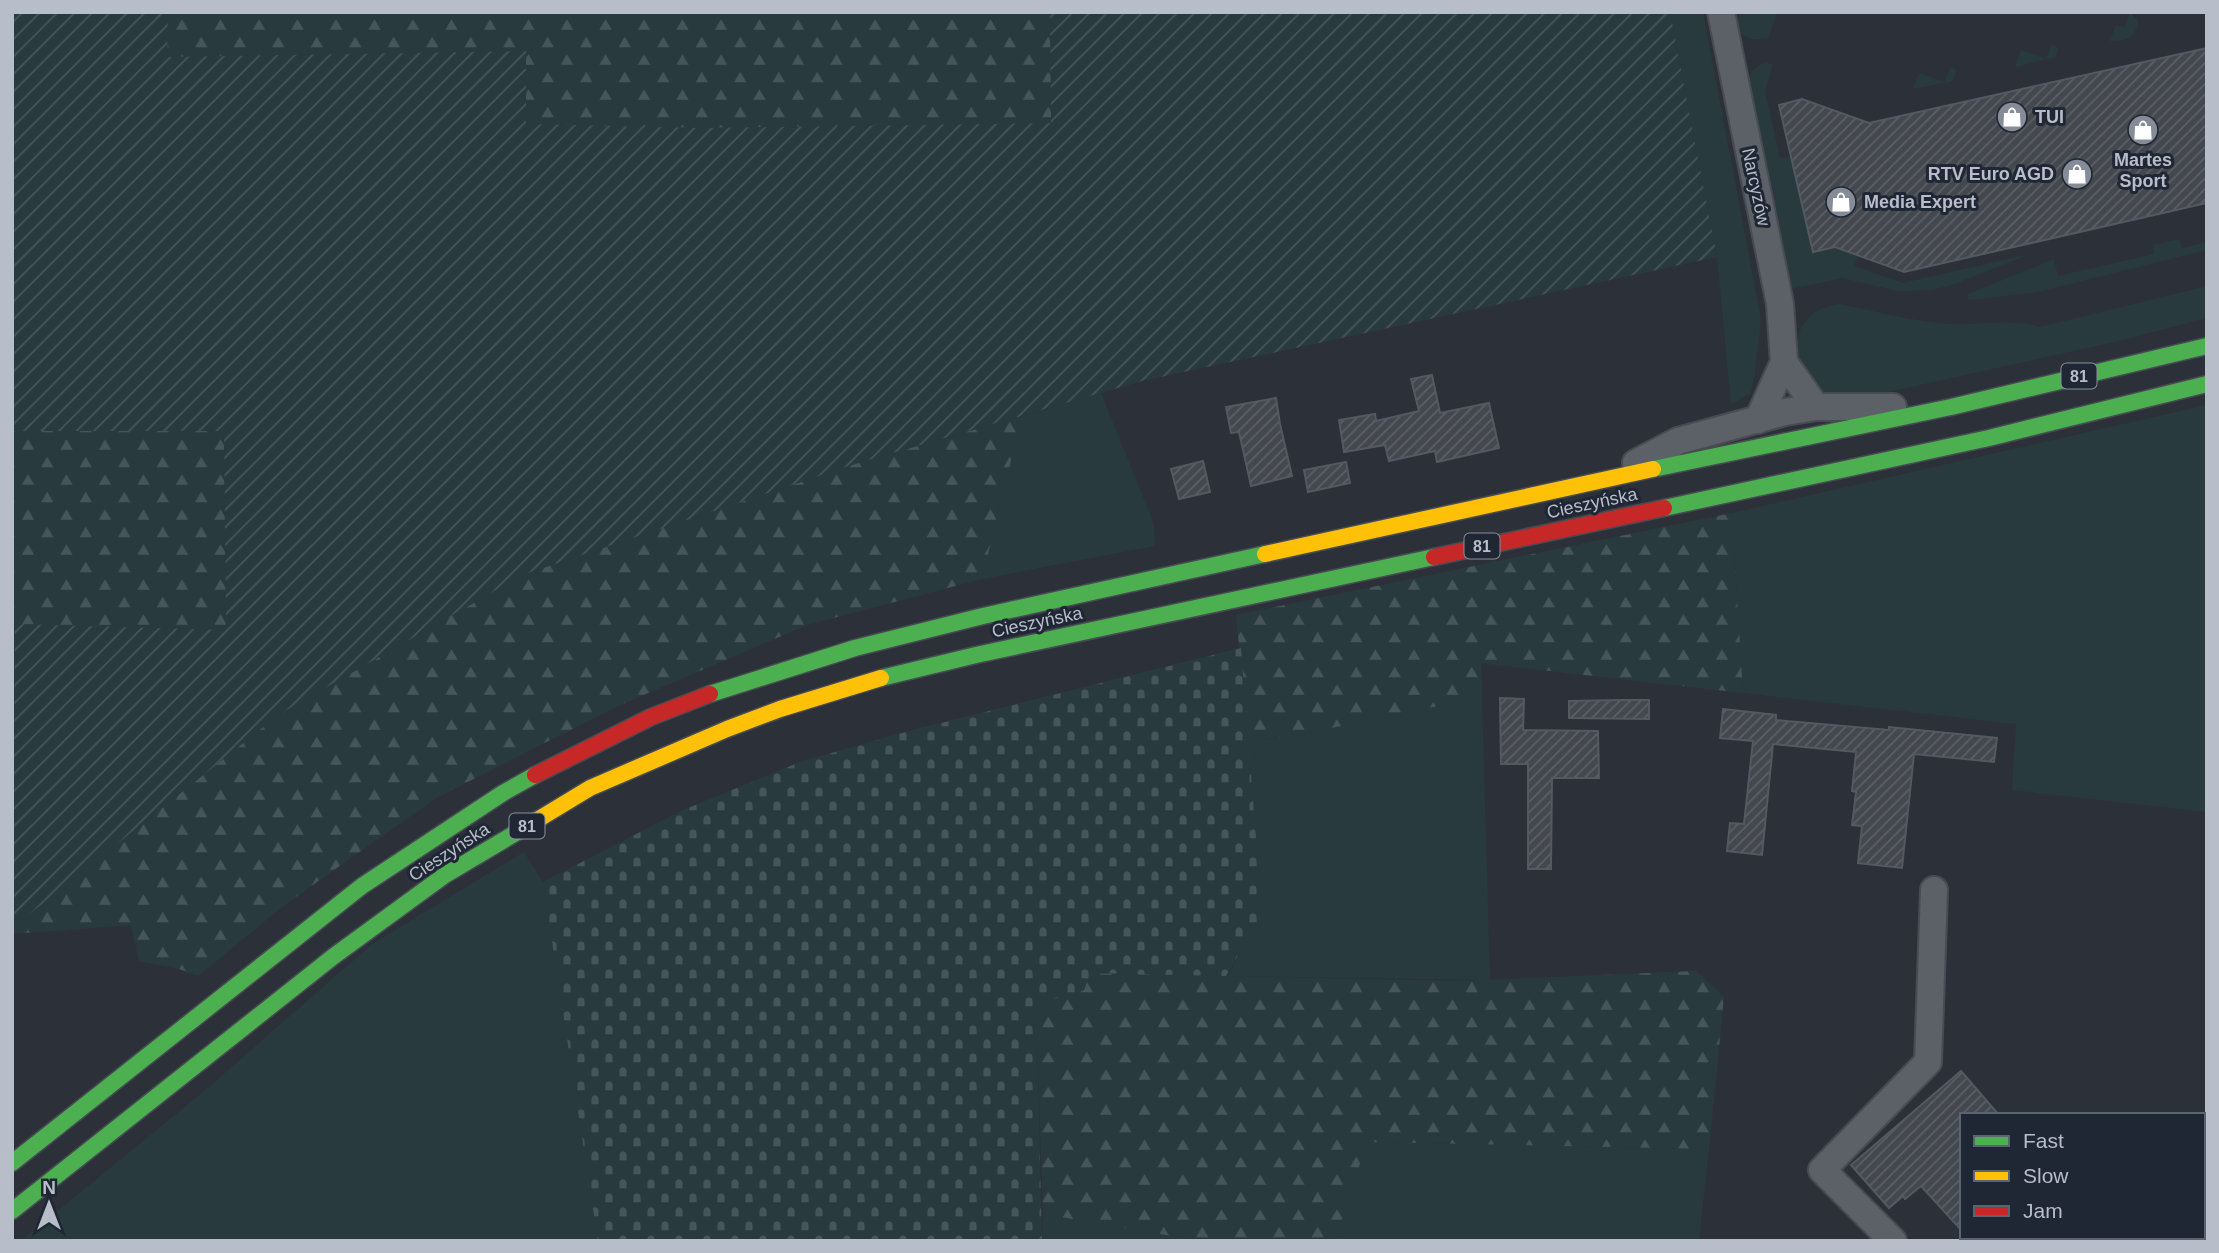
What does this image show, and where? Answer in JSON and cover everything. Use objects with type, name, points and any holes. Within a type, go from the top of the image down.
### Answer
[{"type":"main road","name":"Cieszyńska","points":[[12,1163],[362,886],[503,793],[574,754],[651,717],[720,690],[893,638],[983,616],[1605,479],[1951,407],[2207,346]]},
{"type":"main road","name":"Cieszyńska","points":[[12,1211],[234,1033],[445,875],[590,788],[780,709],[870,681],[976,655],[1989,438],[2207,384]]},
{"type":"street","name":"Narcyzów","points":[[1721,12],[1780,304],[1784,362],[1758,420]]},
{"type":"street","points":[[1784,362],[1816,407]]},
{"type":"street","points":[[1605,479],[1678,441],[1816,407],[1951,407]]},
{"type":"street","points":[[1892,1241],[1822,1170],[1928,1062],[1934,890]]},
{"type":"green space","points":[[12,12],[171,12],[168,20],[167,57],[526,51],[526,124],[701,128],[1051,123],[1050,12],[1670,12],[1717,257],[1142,381],[858,463],[522,575],[278,715],[12,928],[15,624],[226,630],[224,431],[12,431]]},
{"type":"green space","points":[[171,12],[1050,12],[1052,123],[701,128],[525,125],[526,51],[167,57],[168,19]]},
{"type":"green space","points":[[1670,12],[1703,12],[1761,319],[1751,393],[1731,404],[1717,257]]},
{"type":"green space","points":[[1740,12],[1777,12],[1768,38],[1753,39],[1742,34],[1737,24]]},
{"type":"green space","points":[[2130,12],[2138,21],[2133,35],[2121,41],[2110,41],[2116,25],[2125,27]]},
{"type":"green space","points":[[2052,43],[2058,49],[2056,57],[2015,67],[2021,50],[2046,59]]},
{"type":"green space","points":[[1768,63],[1773,65],[1765,91],[1780,158],[1791,156],[1813,252],[1835,247],[1858,256],[1854,266],[1903,283],[2030,254],[1952,285],[1932,290],[1898,291],[1842,278],[1791,289],[1748,81],[1755,68]]},
{"type":"green space","points":[[1951,66],[1956,71],[1953,81],[1913,89],[1919,73],[1945,82]]},
{"type":"green space","points":[[2179,239],[2182,248],[2207,242],[2207,250],[2038,292],[1969,300],[1967,297],[1968,294],[2054,259],[2058,276],[2154,254],[2153,245]]},
{"type":"green space","points":[[2207,286],[2207,318],[2119,341],[1852,400],[1828,394],[1812,381],[1798,354],[1801,328],[1810,317],[1822,308],[1840,304],[1934,323],[2017,323],[2040,327]]},
{"type":"green space","points":[[1101,393],[1154,524],[1155,546],[982,579],[1022,416]]},
{"type":"green space","points":[[2207,405],[2207,812],[2012,790],[2016,724],[1743,693],[1732,513]]},
{"type":"green space","points":[[1022,416],[982,579],[807,625],[618,706],[436,798],[283,906],[198,976],[179,969],[139,961],[131,925],[12,934],[12,928],[278,715],[522,575],[858,463]]},
{"type":"green space","points":[[12,431],[224,431],[226,631],[16,624],[15,652],[12,652]]},
{"type":"green space","points":[[1732,513],[1743,693],[1481,663],[1482,697],[1288,737],[1248,740],[1236,615]]},
{"type":"green space","points":[[1241,648],[1248,740],[1288,737],[1482,697],[1490,980],[1228,976],[1243,948],[1226,976],[1090,973],[1084,990],[715,1241],[21,1241],[209,1087],[372,944],[524,852],[543,882],[681,811],[800,762],[909,731]]},
{"type":"green space","points":[[1241,648],[1262,914],[1226,976],[1090,973],[1084,990],[1036,1004],[1042,1241],[598,1241],[543,882],[681,811],[800,762],[909,731]]},
{"type":"green space","points":[[12,652],[15,652],[13,794],[12,793]]},
{"type":"green space","points":[[1696,971],[1724,997],[1709,1149],[1367,1142],[1335,1241],[1201,1241],[1043,1214],[1036,1004],[1084,990],[1090,973],[1458,981]]},
{"type":"green space","points":[[1367,1142],[1709,1149],[1699,1241],[1335,1241]]},
{"type":"green space","points":[[1043,1214],[1201,1241],[1042,1241]]},
{"type":"building","points":[[2207,48],[2207,203],[1904,272],[1835,247],[1813,252],[1779,105],[1802,99],[1869,123]]},
{"type":"building","points":[[1432,375],[1440,413],[1489,403],[1499,448],[1437,462],[1435,451],[1389,461],[1385,445],[1344,452],[1339,420],[1375,414],[1376,421],[1419,411],[1411,379]]},
{"type":"building","points":[[1276,398],[1292,476],[1251,486],[1239,432],[1231,433],[1226,407]]},
{"type":"building","points":[[1203,461],[1210,492],[1179,499],[1171,469]]},
{"type":"building","points":[[1346,462],[1350,483],[1308,492],[1304,470]]},
{"type":"building","points":[[1500,698],[1524,699],[1523,730],[1598,731],[1599,778],[1552,778],[1551,869],[1528,869],[1528,764],[1501,764]]},
{"type":"building","points":[[1649,700],[1649,719],[1569,718],[1569,701]]},
{"type":"building","points":[[1723,709],[1776,715],[1776,720],[1889,730],[1889,727],[1997,738],[1994,762],[1914,754],[1902,868],[1858,863],[1862,826],[1852,825],[1856,792],[1852,791],[1856,752],[1773,744],[1762,855],[1727,851],[1730,823],[1744,824],[1753,741],[1720,738]]},
{"type":"building","points":[[1961,1071],[1997,1113],[1960,1113],[1960,1229],[1921,1186],[1889,1208],[1851,1165]]},
{"type":"traffic: fast","points":[[1653,469],[1951,407],[2207,346]]},
{"type":"traffic: fast","points":[[1664,508],[1989,438],[2207,384]]},
{"type":"traffic: fast","points":[[710,694],[855,648],[983,616],[1265,554]]},
{"type":"traffic: fast","points":[[881,678],[976,655],[1434,557]]},
{"type":"traffic: fast","points":[[12,1163],[362,886],[503,793],[535,775]]},
{"type":"traffic: fast","points":[[12,1211],[334,956],[445,875],[524,828]]},
{"type":"traffic: slow","points":[[1265,554],[1653,469]]},
{"type":"traffic: slow","points":[[524,828],[590,788],[727,729],[780,709],[881,678]]},
{"type":"traffic: jam","points":[[1434,557],[1664,508]]},
{"type":"traffic: jam","points":[[535,775],[651,717],[710,694]]},
{"type":"place","name":"TUI","points":[[2012,117]]},
{"type":"place","name":"Martes Sport","points":[[2143,130]]},
{"type":"place","name":"RTV Euro AGD","points":[[2077,174]]},
{"type":"place","name":"Media Expert","points":[[1841,202]]}]
